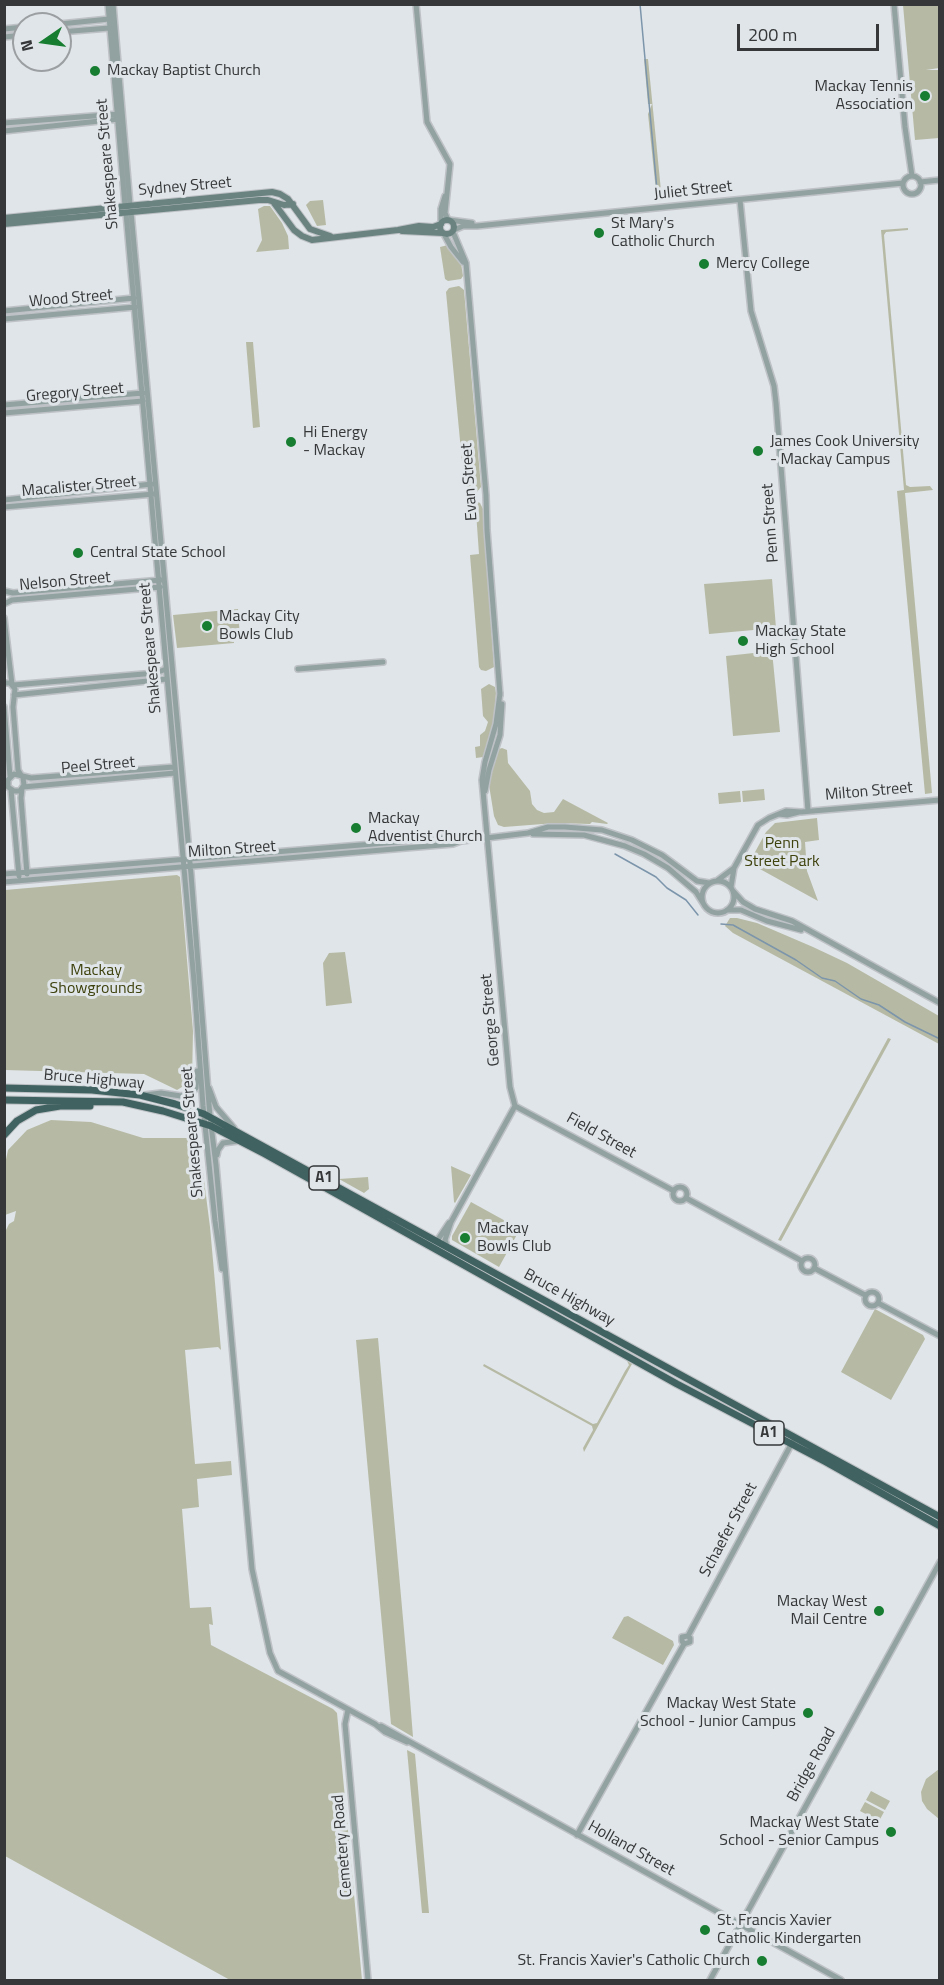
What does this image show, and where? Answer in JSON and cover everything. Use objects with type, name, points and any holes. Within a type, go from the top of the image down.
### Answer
[{"type":"highway","name":"Bruce Highway","points":[[4,1088],[92,1090],[140,1095],[207,1115],[447,1246],[939,1524]]},
{"type":"highway","name":"Bruce Highway","points":[[4,1100],[123,1102],[208,1125],[243,1142],[677,1383],[793,1441]]},
{"type":"highway","name":"A1","points":[[4,1135],[9,1128],[26,1116],[47,1107],[144,1107]]},
{"type":"highway","points":[[383,1211],[403,1226],[425,1238],[429,1245]]},
{"type":"highway","points":[[437,1241],[441,1248],[474,1266],[485,1276]]},
{"type":"main road","name":"Sydney Street","points":[[4,224],[58,216],[278,194],[287,198],[294,207]]},
{"type":"main road","name":"Sydney Street","points":[[252,197],[294,207]]},
{"type":"main road","points":[[271,201],[281,210],[291,228],[301,236]]},
{"type":"main road","points":[[294,207],[296,218],[302,229],[301,236]]},
{"type":"main road","points":[[294,207],[309,229],[330,236]]},
{"type":"main road","name":"Sydney Street","points":[[4,218],[58,216]]},
{"type":"main road","name":"Juliet Street","points":[[301,236],[313,240],[419,226],[433,227],[445,222]]},
{"type":"main road","points":[[445,222],[454,224],[454,231],[448,234],[440,230],[445,222]]},
{"type":"main road","name":"Juliet Street","points":[[398,230],[444,233]]},
{"type":"street","name":"Shakespeare Street","points":[[108,4],[112,21],[109,28],[120,116]]},
{"type":"street","name":"Shakespeare Street","points":[[113,4],[112,21],[120,116],[166,633],[166,669],[207,1081],[207,1115]]},
{"type":"street","points":[[416,4],[426,118],[450,165],[447,192],[441,209],[445,222]]},
{"type":"street","points":[[894,4],[905,127],[912,176]]},
{"type":"street","points":[[98,21],[99,29]]},
{"type":"street","points":[[72,23],[112,21]]},
{"type":"street","points":[[72,31],[109,28]]},
{"type":"street","points":[[106,114],[106,122]]},
{"type":"street","points":[[4,123],[106,114],[120,116]]},
{"type":"street","points":[[4,131],[106,122],[120,116]]},
{"type":"street","points":[[912,176],[920,182],[918,191],[913,194],[906,191],[903,183],[912,176]]},
{"type":"street","points":[[920,182],[939,180]]},
{"type":"street","name":"Juliet Street","points":[[454,231],[461,226],[903,183]]},
{"type":"street","name":"Penn Street","points":[[740,200],[751,312],[774,386],[808,811]]},
{"type":"street","name":"Juliet Street","points":[[445,222],[485,225]]},
{"type":"street","name":"Evan Street","points":[[454,231],[455,240],[465,256],[486,495],[500,693],[496,739]]},
{"type":"street","name":"Evan Street","points":[[444,233],[466,269]]},
{"type":"street","name":"Wood Street","points":[[4,311],[136,298]]},
{"type":"street","points":[[122,300],[123,308]]},
{"type":"street","name":"Wood Street","points":[[4,319],[137,307]]},
{"type":"street","name":"Gregory Street","points":[[4,405],[144,393]]},
{"type":"street","points":[[130,394],[131,402]]},
{"type":"street","name":"Gregory Street","points":[[4,413],[145,401]]},
{"type":"street","name":"Macalister Street","points":[[4,500],[153,484]]},
{"type":"street","points":[[138,486],[139,495]]},
{"type":"street","name":"Macalister Street","points":[[4,507],[153,494]]},
{"type":"street","name":"Nelson Street","points":[[4,591],[161,584]]},
{"type":"street","name":"Nelson Street","points":[[4,604],[12,600],[148,585]]},
{"type":"street","points":[[4,618],[12,685],[18,770],[25,783],[21,798],[28,880]]},
{"type":"street","name":"Shakespeare Street","points":[[166,644],[171,660],[186,859]]},
{"type":"street","points":[[11,696],[167,680],[171,660]]},
{"type":"street","points":[[298,669],[383,662]]},
{"type":"street","points":[[4,683],[12,685],[156,673],[166,669]]},
{"type":"street","points":[[156,673],[157,681]]},
{"type":"street","points":[[168,690],[172,676]]},
{"type":"street","points":[[4,707],[7,782],[20,881]]},
{"type":"street","name":"George Street","points":[[496,739],[483,771],[482,785],[511,1093],[515,1106]]},
{"type":"street","name":"Peel Street","points":[[22,788],[175,770]]},
{"type":"street","name":"Peel Street","points":[[22,777],[165,771]]},
{"type":"street","points":[[8,778],[17,774],[22,777]]},
{"type":"street","points":[[9,789],[17,791],[22,788]]},
{"type":"street","name":"Milton Street","points":[[734,868],[758,825],[779,814],[790,815],[808,811],[939,800]]},
{"type":"street","name":"Milton Street","points":[[528,833],[548,827],[571,826],[618,834],[651,849],[698,881],[709,883]]},
{"type":"street","name":"Milton Street","points":[[4,874],[186,859],[410,848],[528,833],[584,835],[615,842],[644,854],[687,883],[703,903]]},
{"type":"street","name":"Milton Street","points":[[4,882],[187,867],[409,841],[447,838],[461,841]]},
{"type":"street","points":[[409,841],[410,848]]},
{"type":"street","name":"Shakespeare Street","points":[[187,867],[198,1040],[208,1125],[215,1221],[226,1288]]},
{"type":"street","points":[[734,868],[718,880],[709,883],[703,891],[703,903],[707,909],[714,913],[741,910],[767,921],[806,930]]},
{"type":"street","points":[[728,910],[733,904],[734,868]]},
{"type":"street","points":[[718,880],[727,883],[743,902],[755,909],[792,921],[939,1003]]},
{"type":"street","points":[[140,1095],[181,1096],[191,1094],[196,1088],[198,1040]]},
{"type":"street","points":[[207,1081],[216,1107],[234,1129]]},
{"type":"street","points":[[437,1241],[451,1222],[515,1106]]},
{"type":"street","name":"Field Street","points":[[515,1106],[674,1191]]},
{"type":"street","name":"Shakespeare Street","points":[[208,1125],[216,1165],[252,1569],[270,1653]]},
{"type":"street","points":[[216,1165],[218,1150],[223,1143],[243,1142]]},
{"type":"street","points":[[679,1187],[684,1188],[687,1193],[686,1198],[682,1201],[678,1200],[674,1196],[674,1191],[679,1187]]},
{"type":"street","points":[[686,1198],[802,1261]]},
{"type":"street","points":[[447,1246],[445,1239],[451,1222]]},
{"type":"street","points":[[807,1258],[813,1259],[814,1268],[810,1272],[806,1271],[801,1266],[802,1261],[807,1258]]},
{"type":"street","points":[[814,1268],[865,1295]]},
{"type":"street","points":[[870,1291],[875,1292],[879,1297],[878,1302],[874,1306],[867,1305],[864,1300],[865,1295],[870,1291]]},
{"type":"street","points":[[878,1302],[939,1336]]},
{"type":"street","name":"Schaefer Street","points":[[577,1834],[684,1644],[681,1638],[688,1635],[793,1441]]},
{"type":"street","name":"Bridge Road","points":[[710,1980],[939,1562]]},
{"type":"street","name":"Holland Street","points":[[270,1653],[275,1667],[283,1675],[841,1980]]},
{"type":"street","name":"Cemetery Road","points":[[348,1710],[345,1724],[368,1980]]},
{"type":"green space","points":[[903,5],[939,5],[939,68],[926,70],[939,70],[939,138],[915,140]]},
{"type":"green space","points":[[644,59],[648,59],[662,201],[657,201],[648,114],[652,104],[648,104]]},
{"type":"green space","points":[[323,200],[326,225],[317,226],[306,205],[310,201]]},
{"type":"green space","points":[[270,206],[282,223],[288,236],[289,249],[256,252],[262,240],[258,209]]},
{"type":"green space","points":[[908,228],[908,230],[886,232],[884,235],[906,485],[910,487],[930,486],[933,490],[905,493],[932,793],[925,794],[897,491],[904,490],[881,230]]},
{"type":"green space","points":[[448,245],[461,263],[463,276],[461,279],[448,281],[445,279],[440,247]]},
{"type":"green space","points":[[459,286],[464,290],[481,487],[476,493],[472,493],[464,483],[446,292],[449,288]]},
{"type":"green space","points":[[246,342],[253,342],[260,427],[253,428]]},
{"type":"green space","points":[[476,501],[483,509],[494,667],[486,671],[479,667],[470,555],[479,554],[476,512],[467,512],[465,505]]},
{"type":"green space","points":[[772,579],[776,628],[709,634],[704,584]]},
{"type":"green space","name":"Mackay City Bowls Club","points":[[238,609],[240,638],[234,638],[234,643],[177,648],[173,615]]},
{"type":"green space","points":[[772,651],[780,732],[733,736],[726,656]]},
{"type":"green space","points":[[489,684],[495,687],[496,693],[494,721],[483,757],[476,758],[475,747],[480,746],[480,735],[485,731],[488,722],[483,716],[481,689]]},
{"type":"green space","points":[[499,749],[507,750],[508,763],[530,791],[532,804],[537,810],[544,813],[554,812],[563,799],[608,823],[556,823],[504,827],[498,825],[494,816],[489,785],[493,762]]},
{"type":"green space","points":[[764,789],[765,800],[743,802],[742,791]]},
{"type":"green space","points":[[740,791],[741,802],[719,804],[718,793]]},
{"type":"green space","name":"Penn Street Park","points":[[817,818],[819,840],[805,842],[807,871],[818,901],[749,863],[766,832],[775,823]]},
{"type":"green space","name":"Mackay Showgrounds","points":[[177,875],[180,877],[193,1031],[192,1081],[177,1090],[144,1074],[5,1070],[5,890]]},
{"type":"green space","points":[[730,918],[757,923],[813,947],[847,963],[939,1016],[939,1044],[733,933],[725,926]]},
{"type":"green space","points":[[345,952],[352,1003],[326,1006],[323,963],[329,953]]},
{"type":"green space","points":[[888,1038],[891,1039],[781,1241],[778,1240]]},
{"type":"green space","points":[[51,1120],[91,1122],[143,1138],[187,1138],[200,1149],[210,1227],[221,1350],[218,1347],[185,1350],[195,1464],[231,1461],[232,1475],[197,1479],[199,1507],[182,1509],[190,1608],[211,1607],[213,1625],[209,1624],[211,1645],[337,1713],[362,1980],[230,1980],[5,1856],[4,1234],[9,1224],[14,1221],[16,1211],[5,1215],[5,1164],[8,1150],[27,1130]]},
{"type":"green space","points":[[451,1166],[471,1175],[455,1203],[454,1202]]},
{"type":"green space","points":[[368,1177],[369,1189],[364,1193],[339,1179]]},
{"type":"green space","name":"Mackay Bowls Club","points":[[471,1202],[520,1229],[499,1267],[452,1240]]},
{"type":"green space","points":[[875,1309],[923,1335],[925,1339],[891,1400],[841,1372]]},
{"type":"green space","points":[[378,1338],[413,1737],[391,1724],[356,1340]]},
{"type":"green space","points":[[627,1361],[632,1364],[584,1452],[583,1448],[593,1430],[592,1426],[483,1366],[484,1364],[593,1424],[597,1423],[629,1365]]},
{"type":"green space","points":[[628,1616],[673,1641],[674,1645],[663,1665],[612,1638],[624,1617]]},
{"type":"green space","points":[[407,1750],[415,1754],[429,1913],[422,1913]]},
{"type":"green space","points":[[939,1769],[939,1819],[927,1809],[922,1801],[921,1792],[926,1779]]},
{"type":"green space","points":[[871,1791],[890,1801],[885,1810],[866,1800]]},
{"type":"green space","points":[[865,1802],[884,1812],[879,1821],[860,1811]]},
{"type":"waterway","points":[[640,4],[658,201]]},
{"type":"waterway","points":[[615,854],[656,877],[667,888],[686,900],[698,915]]},
{"type":"waterway","points":[[721,924],[733,925],[796,960],[822,978],[835,981],[861,999],[879,1005],[905,1022],[940,1039]]},
{"type":"place","name":"Mackay Baptist Church","points":[[95,71]]},
{"type":"place","name":"Mackay Tennis Association","points":[[925,96]]},
{"type":"place","name":"St Mary's Catholic Church","points":[[599,233]]},
{"type":"place","name":"Mercy College","points":[[704,264]]},
{"type":"place","name":"Hi Energy - Mackay","points":[[291,442]]},
{"type":"place","name":"James Cook University - Mackay Campus","points":[[758,451]]},
{"type":"place","name":"Central State School","points":[[78,553]]},
{"type":"place","name":"Mackay City Bowls Club","points":[[207,626]]},
{"type":"place","name":"Mackay State High School","points":[[743,641]]},
{"type":"place","name":"Mackay Adventist Church","points":[[356,828]]},
{"type":"place","name":"Mackay Bowls Club","points":[[465,1238]]},
{"type":"place","name":"Mackay West Mail Centre","points":[[879,1611]]},
{"type":"place","name":"Mackay West State School - Junior Campus","points":[[808,1713]]},
{"type":"place","name":"Mackay West State School - Senior Campus","points":[[891,1832]]},
{"type":"place","name":"St. Francis Xavier Catholic Kindergarten","points":[[705,1930]]},
{"type":"place","name":"St. Francis Xavier's Catholic Church","points":[[762,1961]]}]
